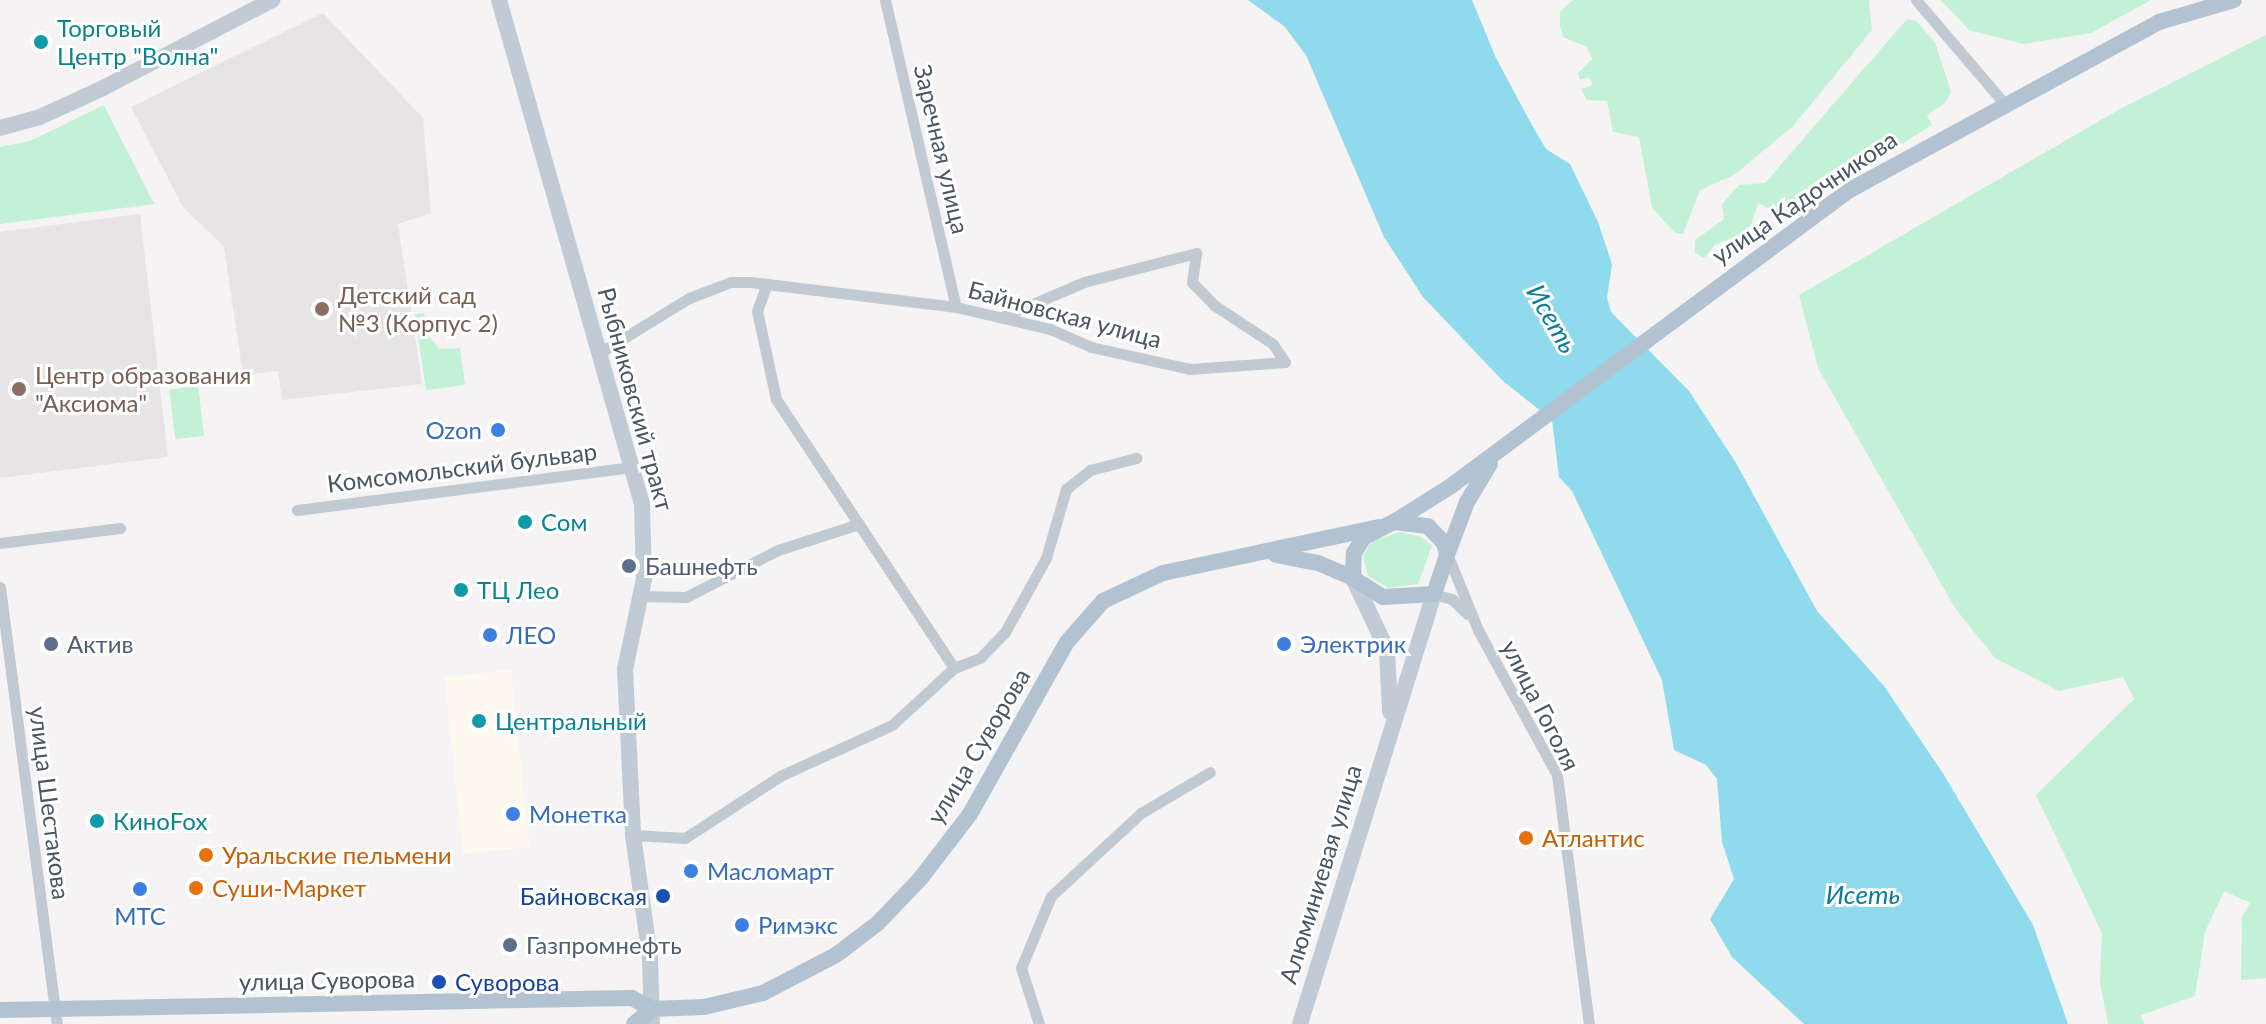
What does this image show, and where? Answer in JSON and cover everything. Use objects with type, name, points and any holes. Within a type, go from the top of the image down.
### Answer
[{"type":"main road","points":[[0,128],[40,117],[103,88],[272,0]]},
{"type":"main road","name":"Рыбниковский тракт","points":[[499,0],[634,467],[645,536],[639,596],[625,669],[633,835],[652,1017]]},
{"type":"main road","points":[[2159,22],[2197,0]]},
{"type":"main road","name":"улица Кадочникова","points":[[1518,435],[1836,199],[2004,103],[2159,22],[2234,0]]},
{"type":"main road","points":[[1387,738],[1391,672],[1387,650],[1353,578],[1358,545],[1518,435]]},
{"type":"main road","points":[[1387,738],[1447,555],[1473,488],[1518,435]]},
{"type":"main road","points":[[1386,524],[1428,526],[1439,535],[1447,555]]},
{"type":"main road","name":"улица Суворова","points":[[0,1010],[56,1016],[632,998],[652,1017],[763,993],[836,955],[877,924],[920,879],[970,814],[1067,642],[1091,612],[1144,579],[1386,524]]},
{"type":"main road","points":[[1262,554],[1318,563],[1353,578],[1383,597],[1434,594]]},
{"type":"main road","name":"Алюминиевая улица","points":[[1297,1022],[1387,738]]},
{"type":"main road","points":[[634,1024],[652,1017]]},
{"type":"street","name":"Заречная улица","points":[[885,0],[956,307]]},
{"type":"street","points":[[1916,0],[2004,103]]},
{"type":"street","name":"Байновская улица","points":[[601,352],[709,289],[731,282],[956,307],[1050,329],[1091,347],[1190,369],[1285,362],[1273,344],[1214,305],[1192,282],[1196,253],[1084,282],[1002,317]]},
{"type":"street","points":[[767,284],[757,311],[776,399],[954,668]]},
{"type":"street","points":[[633,835],[685,838],[780,776],[892,725],[954,668],[980,658],[1005,632],[1046,558],[1066,489],[1090,470],[1136,458]]},
{"type":"street","name":"Комсомольский бульвар","points":[[297,510],[634,467]]},
{"type":"street","points":[[639,596],[686,597],[778,550],[859,524]]},
{"type":"street","points":[[0,543],[120,528]]},
{"type":"street","name":"улица Гоголя","points":[[1447,555],[1478,630],[1557,775],[1589,1024]]},
{"type":"street","name":"улица Шестакова","points":[[0,587],[56,1016]]},
{"type":"street","points":[[1434,594],[1452,599],[1478,630]]},
{"type":"street","points":[[1039,1024],[1021,968],[1051,896],[1141,813],[1210,772]]},
{"type":"shaded area","points":[[323,13],[423,118],[431,213],[398,224],[422,384],[282,400],[278,371],[243,375],[224,247],[183,207],[131,107]]},
{"type":"shaded area","points":[[140,214],[168,457],[0,478],[0,232]]},
{"type":"shaded area","points":[[511,670],[530,847],[463,854],[444,677]]},
{"type":"green space","points":[[1573,0],[1869,0],[1872,30],[1793,126],[1734,175],[1700,190],[1683,234],[1675,233],[1652,208],[1639,137],[1613,132],[1607,101],[1587,100],[1581,89],[1593,85],[1589,77],[1580,80],[1578,73],[1592,59],[1587,47],[1563,37],[1560,26],[1560,12]]},
{"type":"green space","points":[[1941,0],[2151,0],[2091,33],[2023,44],[1969,30]]},
{"type":"green space","points":[[1907,19],[1916,21],[1935,42],[1951,92],[1945,103],[1927,115],[1932,125],[1776,221],[1774,211],[1758,203],[1749,231],[1715,245],[1704,258],[1695,253],[1695,240],[1724,219],[1722,204],[1739,185],[1765,183]]},
{"type":"green space","points":[[2266,35],[2266,978],[2241,980],[2242,917],[2250,903],[2224,891],[2205,932],[2195,996],[2141,1015],[2144,1024],[2108,1024],[2100,983],[2102,933],[2036,795],[2134,699],[2123,677],[2059,691],[1995,658],[1955,608],[1818,368],[1799,295],[2120,109]]},
{"type":"green space","points":[[104,105],[154,204],[0,224],[0,147],[30,141]]},
{"type":"green space","points":[[424,313],[428,335],[439,349],[460,348],[465,385],[426,390],[415,314]]},
{"type":"green space","points":[[198,386],[204,436],[175,439],[169,390]]},
{"type":"green space","points":[[1400,532],[1422,537],[1432,546],[1418,584],[1388,588],[1368,576],[1363,556],[1372,541]]},
{"type":"water","name":"Исеть","points":[[1248,0],[1472,0],[1496,58],[1533,127],[1546,149],[1570,164],[1598,222],[1612,264],[1607,298],[1611,312],[1689,391],[1736,463],[1817,611],[1884,686],[1944,775],[2033,925],[2068,1024],[1804,1024],[1732,957],[1710,919],[1734,879],[1722,842],[1717,779],[1706,765],[1674,750],[1662,680],[1572,491],[1559,477],[1552,420],[1503,381],[1423,297],[1384,237],[1306,55],[1284,26]]},
{"type":"place","name":"Торговый Центр \"Волна\"","points":[[41,42]]},
{"type":"place","name":"Детский сад №3 (Корпус 2)","points":[[322,309]]},
{"type":"place","name":"Центр образования \"Аксиома\"","points":[[19,389]]},
{"type":"place","name":"Ozon","points":[[498,430]]},
{"type":"place","name":"Сом","points":[[525,522]]},
{"type":"place","name":"Башнефть","points":[[629,566]]},
{"type":"place","name":"ТЦ Лео","points":[[461,590]]},
{"type":"place","name":"ЛЕО","points":[[490,635]]},
{"type":"place","name":"Актив","points":[[51,644]]},
{"type":"place","name":"Электрик","points":[[1284,644]]},
{"type":"place","name":"Центральный","points":[[479,721]]},
{"type":"place","name":"Монетка","points":[[513,814]]},
{"type":"place","name":"КиноFox","points":[[97,821]]},
{"type":"place","name":"Атлантис","points":[[1526,838]]},
{"type":"place","name":"Уральские пельмени","points":[[206,855]]},
{"type":"place","name":"Масломарт","points":[[691,871]]},
{"type":"place","name":"Суши-Маркет","points":[[196,888]]},
{"type":"place","name":"МТС","points":[[140,889]]},
{"type":"place","name":"Байновская","points":[[663,896]]},
{"type":"place","name":"Римэкс","points":[[742,925]]},
{"type":"place","name":"Газпромнефть","points":[[510,945]]},
{"type":"place","name":"Суворова","points":[[439,982]]}]
